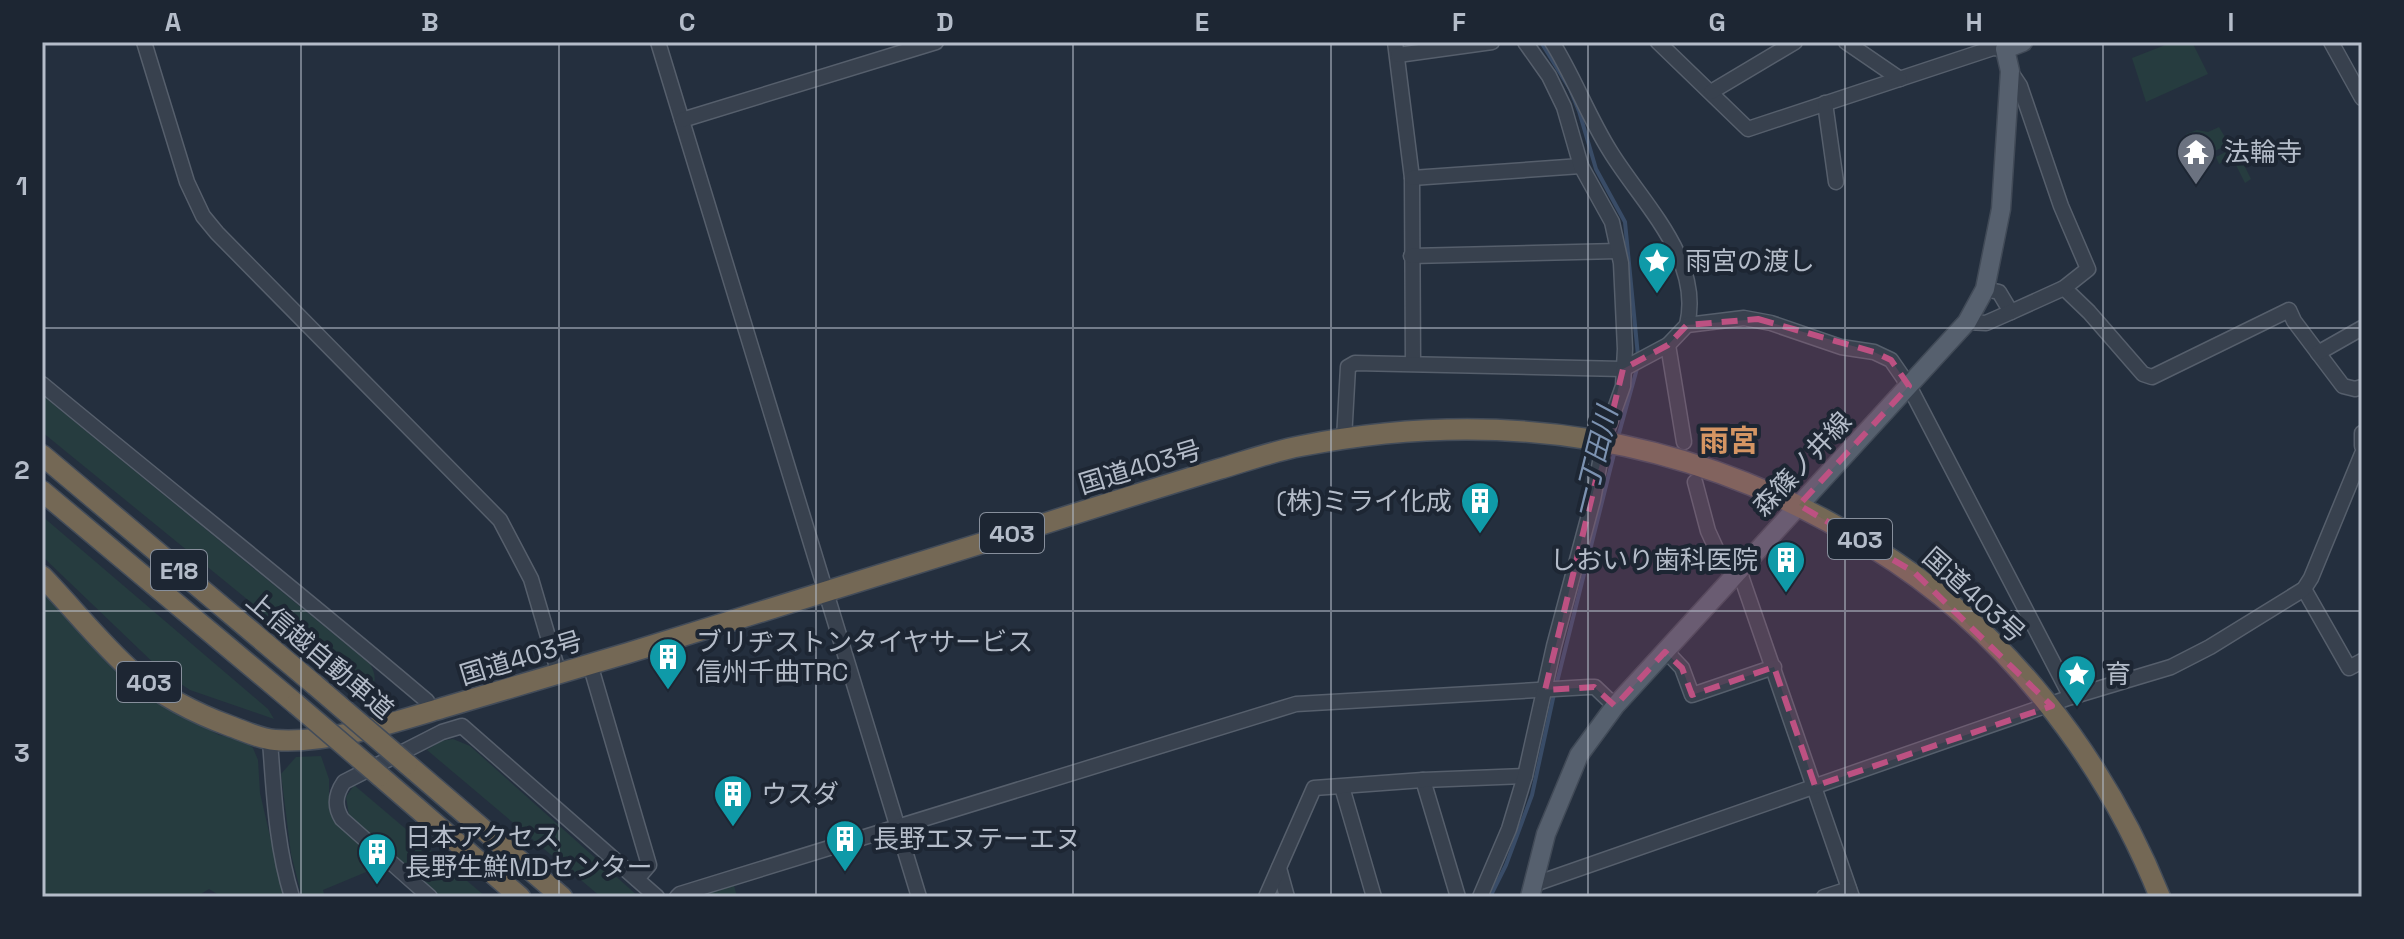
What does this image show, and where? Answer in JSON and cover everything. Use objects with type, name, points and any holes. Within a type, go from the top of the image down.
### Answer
[{"type":"highway","name":"国道403号","points":[[42,576],[135,673],[167,695],[219,722],[270,741],[314,739],[372,727],[559,674],[1294,447],[1426,429],[1552,432],[1613,442],[1758,486],[1833,522],[1914,572],[2061,702],[2157,892]]},
{"type":"highway","name":"上信越自動車道","points":[[42,455],[562,897]]},
{"type":"highway","name":"上信越自動車道","points":[[42,491],[520,897]]},
{"type":"main road","points":[[2005,49],[2023,42]]},
{"type":"main road","name":"森篠ノ井線","points":[[1531,891],[1546,834],[1579,755],[1615,706],[1666,651],[1732,568],[1799,505],[1967,322],[1985,289],[1993,259],[2005,175],[2010,71],[2005,49]]},
{"type":"street","points":[[144,42],[187,182],[203,216],[500,520],[531,579],[559,674]]},
{"type":"street","points":[[658,42],[919,897]]},
{"type":"street","points":[[682,120],[936,42]]},
{"type":"street","points":[[1413,363],[1412,178],[1397,48],[1492,42]]},
{"type":"street","points":[[1480,897],[1509,829],[1552,689],[1593,500],[1613,442],[1623,386],[1633,364],[1621,263],[1612,222],[1581,166],[1564,107],[1549,76],[1525,42]]},
{"type":"street","points":[[1344,439],[1348,367],[1355,363],[1633,364],[1668,345],[1687,325],[1690,311],[1684,267],[1662,227],[1610,151],[1566,63],[1552,42]]},
{"type":"street","points":[[1658,42],[1748,129],[1993,48],[2005,49]]},
{"type":"street","points":[[1711,92],[1795,42]]},
{"type":"street","points":[[1846,42],[1900,79]]},
{"type":"street","points":[[2331,42],[2358,91]]},
{"type":"street","points":[[1967,322],[1986,323],[2064,288],[2088,269],[2061,206],[2020,86],[2010,71]]},
{"type":"street","points":[[1825,103],[1836,182]]},
{"type":"street","points":[[1412,178],[1581,166]]},
{"type":"street","points":[[1411,256],[1618,251]]},
{"type":"street","points":[[2064,288],[2143,374],[2152,377],[2289,310],[2343,386],[2362,387]]},
{"type":"street","points":[[1985,289],[1999,292],[2011,312]]},
{"type":"street","points":[[1687,325],[1744,318],[1771,323],[1830,344],[1874,352],[1891,360],[1909,386],[2061,702]]},
{"type":"street","points":[[2318,353],[2362,328]]},
{"type":"street","points":[[1668,345],[1684,442]]},
{"type":"street","points":[[42,384],[289,584],[427,701]]},
{"type":"street","points":[[2362,433],[2362,446]]},
{"type":"street","points":[[1531,891],[1815,786],[2171,667],[2210,647],[2304,589],[2362,454]]},
{"type":"street","points":[[1695,482],[1708,531],[1732,568],[1774,667],[1850,893],[1824,897]]},
{"type":"street","points":[[2304,589],[2349,668],[2362,661]]},
{"type":"street","points":[[1666,651],[1682,668],[1692,695],[1774,667]]},
{"type":"street","points":[[590,664],[649,865],[637,879]]},
{"type":"street","points":[[677,897],[1296,704],[1595,687],[1615,706]]},
{"type":"street","points":[[430,897],[342,819],[336,809],[338,790],[344,782],[442,732],[462,726],[657,897]]},
{"type":"street","points":[[270,741],[275,816],[285,876],[292,897]]},
{"type":"street","points":[[1266,897],[1314,788],[1525,776]]},
{"type":"street","points":[[1423,780],[1458,897]]},
{"type":"street","points":[[1342,787],[1374,897]]},
{"type":"street","points":[[1279,868],[1287,897]]},
{"type":"highlighted area","points":[[1758,319],[1874,352],[1891,360],[1909,386],[1799,505],[1914,572],[2052,706],[1815,786],[1774,667],[1692,695],[1682,668],[1665,652],[1615,706],[1594,687],[1545,690],[1623,369],[1668,345],[1687,325]]},
{"type":"green space","points":[[2173,42],[2192,42],[2208,74],[2146,102],[2132,58]]},
{"type":"green space","points":[[2219,127],[2229,144],[2191,163],[2183,147],[2188,141],[2186,134],[2197,130],[2208,132]]},
{"type":"green space","points":[[2235,147],[2251,179],[2245,183],[2232,157],[2219,164],[2216,157]]},
{"type":"green space","points":[[42,395],[370,664],[374,681],[367,697],[42,432]]},
{"type":"green space","points":[[42,516],[268,709],[274,719],[190,690],[164,673],[42,556]]},
{"type":"green space","points":[[42,590],[145,696],[219,735],[242,739],[253,748],[258,760],[260,793],[284,897],[222,897],[209,889],[196,897],[42,897]]},
{"type":"green space","points":[[453,739],[470,746],[639,897],[601,897],[427,750],[441,741]]},
{"type":"green space","points":[[321,756],[329,779],[329,809],[341,827],[383,865],[323,890],[325,897],[302,897],[291,854],[281,774],[296,757]]},
{"type":"green space","points":[[354,785],[486,897],[437,897],[349,815],[346,797]]},
{"type":"green space","points":[[734,885],[737,897],[692,897]]},
{"type":"waterway","name":"一丁田川","points":[[1541,42],[1570,89],[1596,169],[1625,222],[1638,356]]},
{"type":"waterway","name":"一丁田川","points":[[1618,437],[1638,365]]},
{"type":"waterway","name":"一丁田川","points":[[1556,686],[1615,450]]},
{"type":"waterway","name":"一丁田川","points":[[1490,897],[1506,865],[1532,795],[1554,694]]},
{"type":"place","name":"法輪寺","points":[[2196,186]]},
{"type":"place","name":"雨宮の渡し","points":[[1657,295]]},
{"type":"place","name":"(株)ミライ化成","points":[[1480,535]]},
{"type":"place","name":"しおいり歯科医院","points":[[1786,594]]},
{"type":"place","name":"ブリヂストンタイヤサービス 信州千曲TRC","points":[[668,691]]},
{"type":"place","name":"育","points":[[2077,708]]},
{"type":"place","name":"ウスダ","points":[[733,828]]},
{"type":"place","name":"長野エヌテーエヌ","points":[[845,873]]},
{"type":"place","name":"日本アクセス 長野生鮮MDセンター","points":[[377,886]]},
{"type":"district","name":"雨宮","points":[[1729,440]]}]
